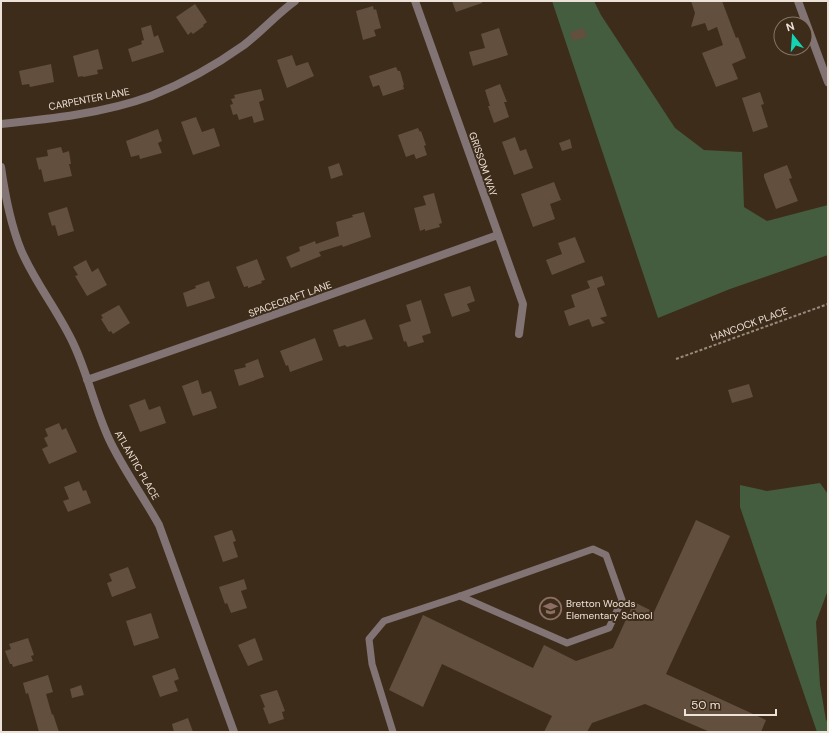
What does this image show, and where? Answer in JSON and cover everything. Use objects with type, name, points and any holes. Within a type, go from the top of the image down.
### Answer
[{"type":"street","name":"CARPENTER LANE","points":[[1,124],[114,107],[150,96],[184,81],[215,64],[245,44],[295,1]]},
{"type":"street","name":"GRISSOM WAY","points":[[415,1],[523,304],[519,334]]},
{"type":"street","points":[[798,1],[828,82]]},
{"type":"street","name":"ATLANTIC PLACE","points":[[1,167],[11,222],[21,250],[34,277],[62,321],[74,346],[108,439],[159,525],[234,732]]},
{"type":"street","name":"SPACECRAFT LANE","points":[[87,380],[498,236]]},
{"type":"lane","points":[[393,732],[372,664],[369,639],[384,620],[460,596],[593,549],[606,555],[622,600],[609,628],[567,643],[460,596]]},
{"type":"path","name":"HANCOCK PLACE","points":[[676,359],[828,304]]},
{"type":"green space","points":[[552,1],[594,1],[601,15],[675,128],[704,150],[742,152],[744,207],[767,221],[828,205],[828,255],[730,289],[658,318]]},
{"type":"green space","points":[[820,483],[828,494],[828,590],[816,622],[820,685],[826,720],[828,722],[828,732],[817,732],[740,507],[740,485],[767,491]]},
{"type":"building","points":[[452,1],[482,1],[482,3],[456,12]]},
{"type":"building","points":[[691,1],[722,1],[736,38],[738,37],[746,58],[732,64],[738,79],[716,87],[702,53],[723,45],[717,27],[708,31],[705,23],[691,27],[695,13]]},
{"type":"building","points":[[195,4],[207,22],[193,34],[191,32],[188,35],[176,17]]},
{"type":"building","points":[[373,6],[374,10],[376,9],[381,28],[374,30],[376,36],[363,40],[356,11]]},
{"type":"building","points":[[151,25],[154,37],[158,35],[164,52],[132,62],[128,49],[142,44],[141,41],[144,40],[141,28]]},
{"type":"building","points":[[499,28],[508,55],[473,66],[469,52],[485,48],[481,34]]},
{"type":"building","points":[[584,28],[587,37],[573,41],[570,32]]},
{"type":"building","points":[[98,49],[103,69],[97,70],[98,74],[78,77],[73,56]]},
{"type":"building","points":[[292,55],[296,66],[308,62],[314,76],[287,88],[277,60]]},
{"type":"building","points":[[51,64],[54,82],[30,87],[29,84],[22,85],[19,71]]},
{"type":"building","points":[[396,67],[398,71],[400,71],[404,89],[383,96],[379,85],[373,87],[369,76]]},
{"type":"building","points":[[500,84],[507,102],[504,102],[509,117],[494,123],[488,106],[490,106],[485,90]]},
{"type":"building","points":[[261,89],[264,100],[259,102],[264,120],[254,123],[252,116],[239,120],[237,114],[233,115],[230,105],[233,104],[231,99],[235,98],[234,95]]},
{"type":"building","points":[[760,92],[764,104],[761,105],[768,127],[753,132],[742,98]]},
{"type":"building","points":[[196,117],[202,132],[214,128],[220,146],[193,155],[181,122]]},
{"type":"building","points":[[418,128],[420,132],[421,131],[426,145],[424,146],[427,155],[416,159],[414,154],[406,157],[398,135]]},
{"type":"building","points":[[158,129],[162,141],[158,143],[162,153],[140,159],[139,155],[131,157],[126,141]]},
{"type":"building","points":[[515,137],[520,151],[526,149],[533,168],[514,175],[502,142]]},
{"type":"building","points":[[570,139],[572,148],[562,151],[559,143]]},
{"type":"building","points":[[61,147],[63,153],[69,151],[71,164],[69,164],[72,176],[44,182],[41,169],[39,170],[36,158],[48,156],[47,150]]},
{"type":"building","points":[[339,163],[343,175],[331,179],[328,167]]},
{"type":"building","points":[[787,165],[792,178],[789,179],[798,201],[776,209],[764,174]]},
{"type":"building","points":[[554,182],[561,200],[550,204],[555,219],[533,227],[521,194]]},
{"type":"building","points":[[434,193],[442,223],[439,224],[440,227],[420,231],[414,208],[426,205],[423,196]]},
{"type":"building","points":[[67,207],[74,231],[58,236],[55,225],[52,226],[48,213]]},
{"type":"building","points":[[364,212],[371,237],[343,247],[342,245],[319,252],[321,256],[291,268],[286,257],[300,251],[299,247],[315,241],[316,244],[339,236],[336,222],[353,217],[352,215]]},
{"type":"building","points":[[575,237],[585,262],[552,275],[546,260],[562,254],[558,243]]},
{"type":"building","points":[[257,259],[265,280],[261,281],[262,283],[248,288],[248,286],[244,287],[236,267]]},
{"type":"building","points":[[86,260],[92,272],[98,268],[107,285],[87,296],[75,276],[78,275],[73,267]]},
{"type":"building","points":[[602,276],[605,285],[597,288],[607,316],[600,318],[605,323],[592,327],[589,319],[569,326],[564,311],[575,307],[571,295],[590,288],[587,281]]},
{"type":"building","points":[[209,281],[215,298],[187,307],[183,293],[196,288],[195,286]]},
{"type":"building","points":[[470,286],[475,301],[467,304],[470,311],[452,317],[444,294]]},
{"type":"building","points":[[421,300],[431,333],[422,336],[424,342],[408,347],[406,341],[404,342],[399,325],[411,321],[406,305]]},
{"type":"building","points":[[119,305],[130,323],[113,334],[111,331],[109,332],[101,319],[103,318],[101,315]]},
{"type":"building","points":[[365,319],[373,339],[347,347],[345,345],[339,347],[333,330]]},
{"type":"building","points":[[315,338],[323,360],[290,372],[288,365],[286,366],[280,351]]},
{"type":"building","points":[[258,359],[264,377],[239,386],[234,370],[246,367],[245,364]]},
{"type":"building","points":[[198,380],[202,394],[211,391],[217,408],[193,416],[182,386]]},
{"type":"building","points":[[749,384],[753,397],[732,403],[728,390]]},
{"type":"building","points":[[145,399],[149,410],[160,406],[166,423],[140,432],[129,405]]},
{"type":"building","points":[[59,423],[62,430],[66,428],[77,452],[49,464],[42,449],[48,446],[44,438],[48,436],[45,429]]},
{"type":"building","points":[[79,481],[83,491],[86,490],[91,503],[68,512],[63,501],[69,499],[64,487]]},
{"type":"building","points":[[696,520],[730,536],[666,674],[766,720],[761,732],[710,732],[645,704],[592,723],[587,732],[544,732],[552,716],[442,664],[423,707],[389,690],[423,615],[533,668],[544,645],[576,661],[613,648],[634,602],[654,612]]},
{"type":"building","points":[[232,530],[236,541],[233,542],[238,557],[223,562],[214,536]]},
{"type":"building","points":[[128,567],[136,588],[112,597],[107,583],[112,581],[109,574]]},
{"type":"building","points":[[244,579],[247,589],[241,591],[247,608],[231,613],[227,603],[225,604],[219,587]]},
{"type":"building","points":[[151,613],[159,638],[134,646],[126,621]]},
{"type":"building","points":[[28,638],[34,655],[31,656],[33,661],[13,667],[12,664],[10,664],[5,651],[11,649],[9,644]]},
{"type":"building","points":[[255,638],[263,660],[248,666],[238,645]]},
{"type":"building","points":[[175,668],[179,679],[174,681],[178,691],[160,697],[152,676]]},
{"type":"building","points":[[48,675],[53,692],[46,694],[59,732],[39,732],[28,693],[26,694],[23,683]]},
{"type":"building","points":[[81,685],[84,695],[72,698],[70,689]]},
{"type":"building","points":[[277,690],[285,711],[282,712],[284,719],[269,724],[263,708],[265,707],[260,695]]},
{"type":"building","points":[[188,718],[193,732],[174,732],[172,724]]},
{"type":"place","name":"Bretton Woods Elementary School","points":[[550,609]]}]
